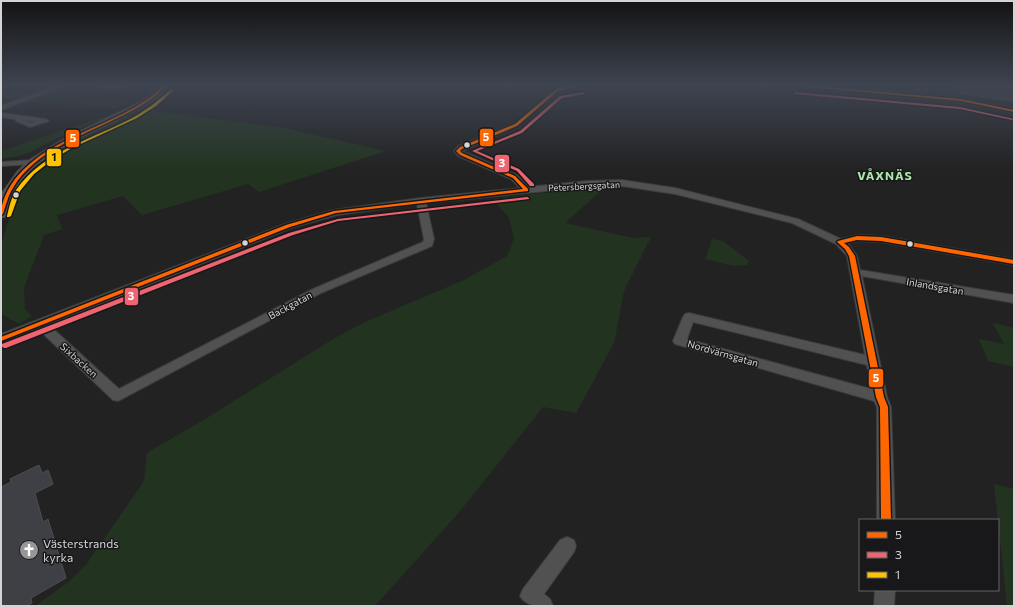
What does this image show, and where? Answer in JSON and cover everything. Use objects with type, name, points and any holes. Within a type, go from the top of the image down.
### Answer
[{"type":"street","points":[[5,176],[68,141],[126,113]]},
{"type":"street","points":[[1,115],[23,118]]},
{"type":"street","points":[[516,125],[461,148],[458,151],[461,154],[514,177],[526,190]]},
{"type":"street","points":[[1,164],[26,163]]},
{"type":"street","points":[[1,214],[12,185],[26,163]]},
{"type":"street","name":"Petersbergsgatan","points":[[1,339],[288,226],[336,212],[421,201],[587,184],[622,183],[675,190],[795,221],[840,242]]},
{"type":"street","name":"Backgatan","points":[[118,396],[317,291],[428,244],[429,239],[421,201]]},
{"type":"street","points":[[840,242],[857,238],[881,239],[1014,262]]},
{"type":"street","points":[[840,242],[847,248],[852,256],[880,397],[884,407],[886,519]]},
{"type":"street","name":"Inlandsgatan","points":[[855,272],[1014,299]]},
{"type":"street","name":"Nordvärnsgatan","points":[[873,362],[688,317],[680,341],[880,397]]},
{"type":"street","name":"Sixbacken","points":[[40,323],[118,396]]},
{"type":"street","points":[[543,606],[530,596],[567,546]]},
{"type":"street","points":[[884,606],[885,591]]},
{"type":"green space","points":[[117,113],[19,156],[1,159],[1,151]]},
{"type":"green space","points":[[133,113],[171,113],[280,127],[386,151],[259,192],[248,184],[142,215],[123,196],[57,215],[62,229],[44,235],[24,288],[25,309],[32,316],[19,324],[1,314],[1,245],[13,206],[24,180],[41,161],[79,139]]},
{"type":"green space","points":[[604,188],[565,223],[633,238],[651,237],[624,291],[614,343],[576,413],[543,407],[461,510],[375,606],[35,606],[70,581],[86,565],[144,481],[147,453],[210,416],[333,339],[365,322],[464,280],[507,256],[514,239],[509,218],[493,199],[531,194]]},
{"type":"green space","points":[[712,239],[723,241],[749,261],[747,265],[734,266],[705,259]]},
{"type":"green space","points":[[993,323],[1011,327],[1014,332],[1014,367],[988,361],[979,339],[1004,344]]},
{"type":"green space","points":[[994,484],[1014,489],[1014,606],[1007,606],[999,519],[998,519]]},
{"type":"building","name":"Västerstrands kyrka","points":[[39,465],[42,473],[48,470],[53,484],[35,493],[43,522],[48,519],[66,578],[31,598],[32,603],[26,606],[1,606],[1,487],[11,482],[10,479]]},
{"type":"transit line","name":"5","points":[[1,214],[12,186],[22,173],[35,162],[63,143],[123,113]]},
{"type":"transit line","name":"1","points":[[9,216],[18,191],[33,173],[51,159],[141,113]]},
{"type":"transit line","name":"5","points":[[526,190],[514,177],[461,154],[458,151],[461,148],[516,125],[530,113]]},
{"type":"transit line","name":"3","points":[[532,185],[518,170],[474,151],[521,132],[542,113]]},
{"type":"transit line","name":"3","points":[[985,113],[1012,119]]},
{"type":"transit line","name":"5","points":[[1,339],[288,226],[336,212],[526,190]]},
{"type":"transit line","name":"3","points":[[4,346],[291,234],[338,220],[527,198]]},
{"type":"transit line","name":"5","points":[[840,242],[857,238],[881,239],[1014,262]]},
{"type":"transit line","name":"5","points":[[840,242],[847,248],[852,256],[880,397],[884,407],[886,519]]},
{"type":"place","name":"Västerstrands kyrka","points":[[29,550]]},
{"type":"district","name":"VÅXNÄS","points":[[885,175]]}]
